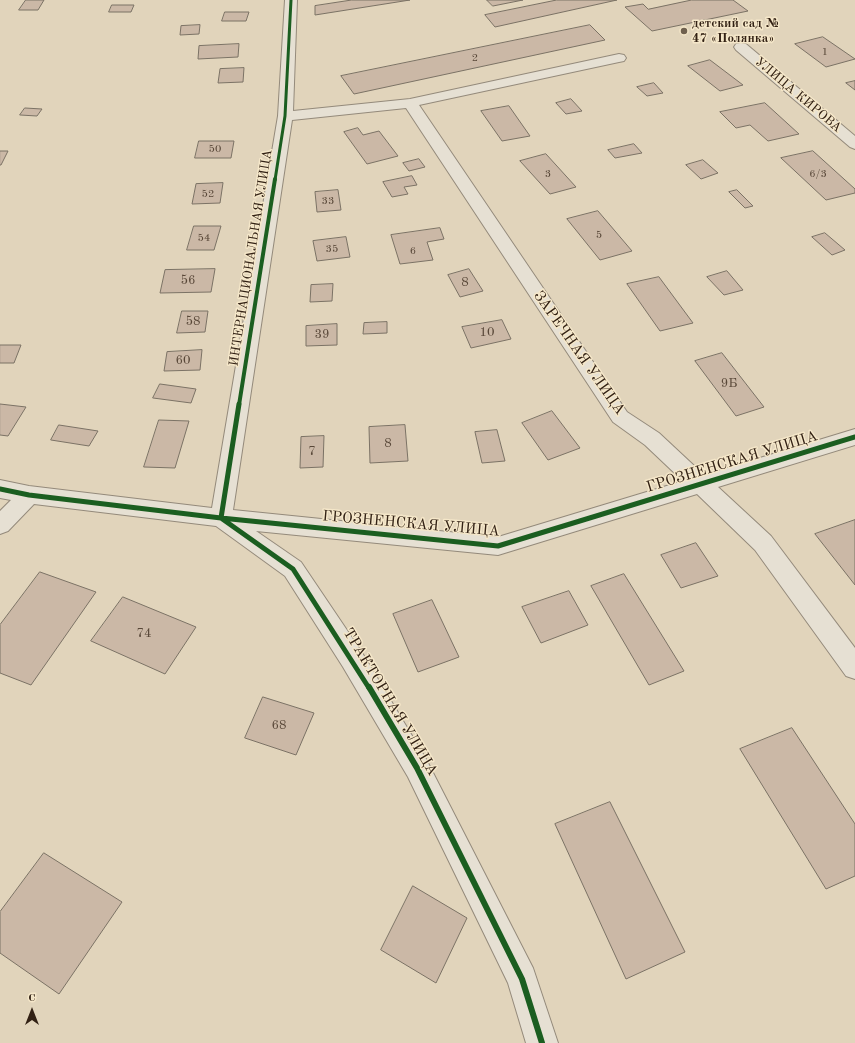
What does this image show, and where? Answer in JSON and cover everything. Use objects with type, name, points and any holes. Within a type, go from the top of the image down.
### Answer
[{"type":"street","name":"ИНТЕРНАЦИОНАЛЬНАЯ УЛИЦА","points":[[221,518],[285,116],[291,0]]},
{"type":"street","name":"УЛИЦА КИРОВА","points":[[740,47],[855,144]]},
{"type":"street","points":[[285,116],[410,103],[619,58]]},
{"type":"street","name":"ЗАРЕЧНАЯ УЛИЦА","points":[[410,103],[620,417],[652,439],[702,484],[763,543],[855,668]]},
{"type":"street","name":"ГРОЗНЕНСКАЯ УЛИЦА","points":[[0,489],[30,495],[221,518],[498,546],[855,437]]},
{"type":"street","points":[[0,525],[30,495]]},
{"type":"street","name":"ТРАКТОРНАЯ УЛИЦА","points":[[221,518],[293,569],[352,659],[417,768],[522,979],[542,1043]]},
{"type":"building","points":[[26,0],[44,0],[38,10],[19,10]]},
{"type":"building","points":[[352,0],[410,0],[315,15],[315,6]]},
{"type":"building","points":[[487,0],[523,0],[493,6]]},
{"type":"building","points":[[557,0],[617,0],[495,27],[485,15]]},
{"type":"building","points":[[692,0],[733,0],[748,11],[652,31],[625,7],[643,4],[648,9]]},
{"type":"building","points":[[112,5],[134,5],[131,12],[109,12]]},
{"type":"building","points":[[225,12],[249,12],[246,21],[222,21]]},
{"type":"building","points":[[200,25],[199,34],[180,35],[181,26]]},
{"type":"building","points":[[590,25],[605,40],[354,94],[341,76]]},
{"type":"building","points":[[823,37],[855,59],[826,67],[795,44]]},
{"type":"building","points":[[239,44],[238,57],[198,59],[199,46]]},
{"type":"building","points":[[710,60],[743,85],[720,91],[688,66]]},
{"type":"building","points":[[244,68],[243,82],[218,83],[220,69]]},
{"type":"building","points":[[855,81],[855,90],[846,83]]},
{"type":"building","points":[[654,83],[663,93],[647,96],[637,87]]},
{"type":"building","points":[[571,99],[582,111],[566,114],[556,103]]},
{"type":"building","points":[[765,103],[799,134],[768,141],[750,125],[736,128],[720,112]]},
{"type":"building","points":[[509,106],[530,136],[502,141],[481,111]]},
{"type":"building","points":[[25,108],[42,109],[37,116],[20,115]]},
{"type":"building","points":[[358,128],[363,135],[379,131],[398,156],[367,164],[344,132]]},
{"type":"building","points":[[199,141],[234,141],[231,158],[195,158]]},
{"type":"building","points":[[634,144],[642,153],[615,158],[608,150]]},
{"type":"building","points":[[0,151],[8,151],[1,165],[0,165]]},
{"type":"building","points":[[813,151],[855,189],[855,193],[826,200],[781,158]]},
{"type":"building","points":[[546,154],[576,187],[550,194],[520,161]]},
{"type":"building","points":[[419,159],[425,167],[409,171],[403,163]]},
{"type":"building","points":[[703,160],[718,173],[701,179],[686,165]]},
{"type":"building","points":[[412,176],[417,185],[404,187],[408,194],[392,197],[383,182]]},
{"type":"building","points":[[223,183],[220,203],[192,204],[196,184]]},
{"type":"building","points":[[338,190],[341,210],[317,212],[315,192]]},
{"type":"building","points":[[737,190],[753,206],[745,208],[729,192]]},
{"type":"building","points":[[598,211],[632,251],[600,260],[567,219]]},
{"type":"building","points":[[194,226],[221,226],[214,250],[187,250]]},
{"type":"building","points":[[440,228],[444,239],[427,242],[433,260],[400,264],[391,235]]},
{"type":"building","points":[[825,233],[845,250],[832,255],[812,237]]},
{"type":"building","points":[[346,237],[350,257],[317,261],[313,241]]},
{"type":"building","points":[[215,269],[211,292],[160,293],[165,270]]},
{"type":"building","points":[[469,269],[483,291],[460,297],[448,275]]},
{"type":"building","points":[[727,271],[743,290],[724,295],[707,277]]},
{"type":"building","points":[[659,277],[693,323],[660,331],[627,284]]},
{"type":"building","points":[[333,284],[332,301],[310,302],[311,285]]},
{"type":"building","points":[[182,311],[208,311],[205,332],[177,333]]},
{"type":"building","points":[[502,320],[511,339],[471,348],[462,327]]},
{"type":"building","points":[[387,322],[387,333],[363,334],[364,323]]},
{"type":"building","points":[[337,324],[337,345],[306,346],[306,326]]},
{"type":"building","points":[[0,345],[21,345],[14,363],[0,363]]},
{"type":"building","points":[[202,350],[200,370],[164,371],[167,352]]},
{"type":"building","points":[[722,353],[764,407],[736,416],[695,361]]},
{"type":"building","points":[[160,384],[196,389],[191,403],[153,398]]},
{"type":"building","points":[[0,404],[26,407],[8,436],[0,435]]},
{"type":"building","points":[[552,411],[580,448],[548,460],[522,423]]},
{"type":"building","points":[[159,420],[189,421],[175,468],[144,467]]},
{"type":"building","points":[[59,425],[98,431],[89,446],[51,440]]},
{"type":"building","points":[[405,425],[408,461],[370,463],[369,427]]},
{"type":"building","points":[[497,430],[505,461],[482,463],[475,432]]},
{"type":"building","points":[[324,436],[323,467],[300,468],[301,437]]},
{"type":"building","points":[[855,520],[855,585],[815,534]]},
{"type":"building","points":[[696,543],[718,576],[681,588],[661,555]]},
{"type":"building","points":[[40,572],[96,592],[31,685],[0,673],[0,625]]},
{"type":"building","points":[[624,574],[684,671],[649,685],[591,586]]},
{"type":"building","points":[[569,591],[588,625],[541,643],[522,607]]},
{"type":"building","points":[[123,597],[196,627],[165,674],[91,641]]},
{"type":"building","points":[[432,600],[459,657],[418,672],[393,614]]},
{"type":"building","points":[[263,697],[314,713],[296,755],[245,738]]},
{"type":"building","points":[[792,728],[855,824],[855,876],[826,889],[740,749]]},
{"type":"building","points":[[610,802],[685,952],[626,979],[555,824]]},
{"type":"building","points":[[44,853],[122,902],[59,994],[0,953],[0,912]]},
{"type":"building","points":[[413,886],[467,918],[436,983],[381,950]]},
{"type":"cycle path","points":[[291,0],[285,116],[221,518],[293,569],[352,659],[417,768],[522,979],[542,1043]]},
{"type":"cycle path","points":[[0,489],[29,495],[221,518],[498,546],[855,437]]},
{"type":"place","name":"детский сад № 47 «Полянка»","points":[[684,31]]}]
